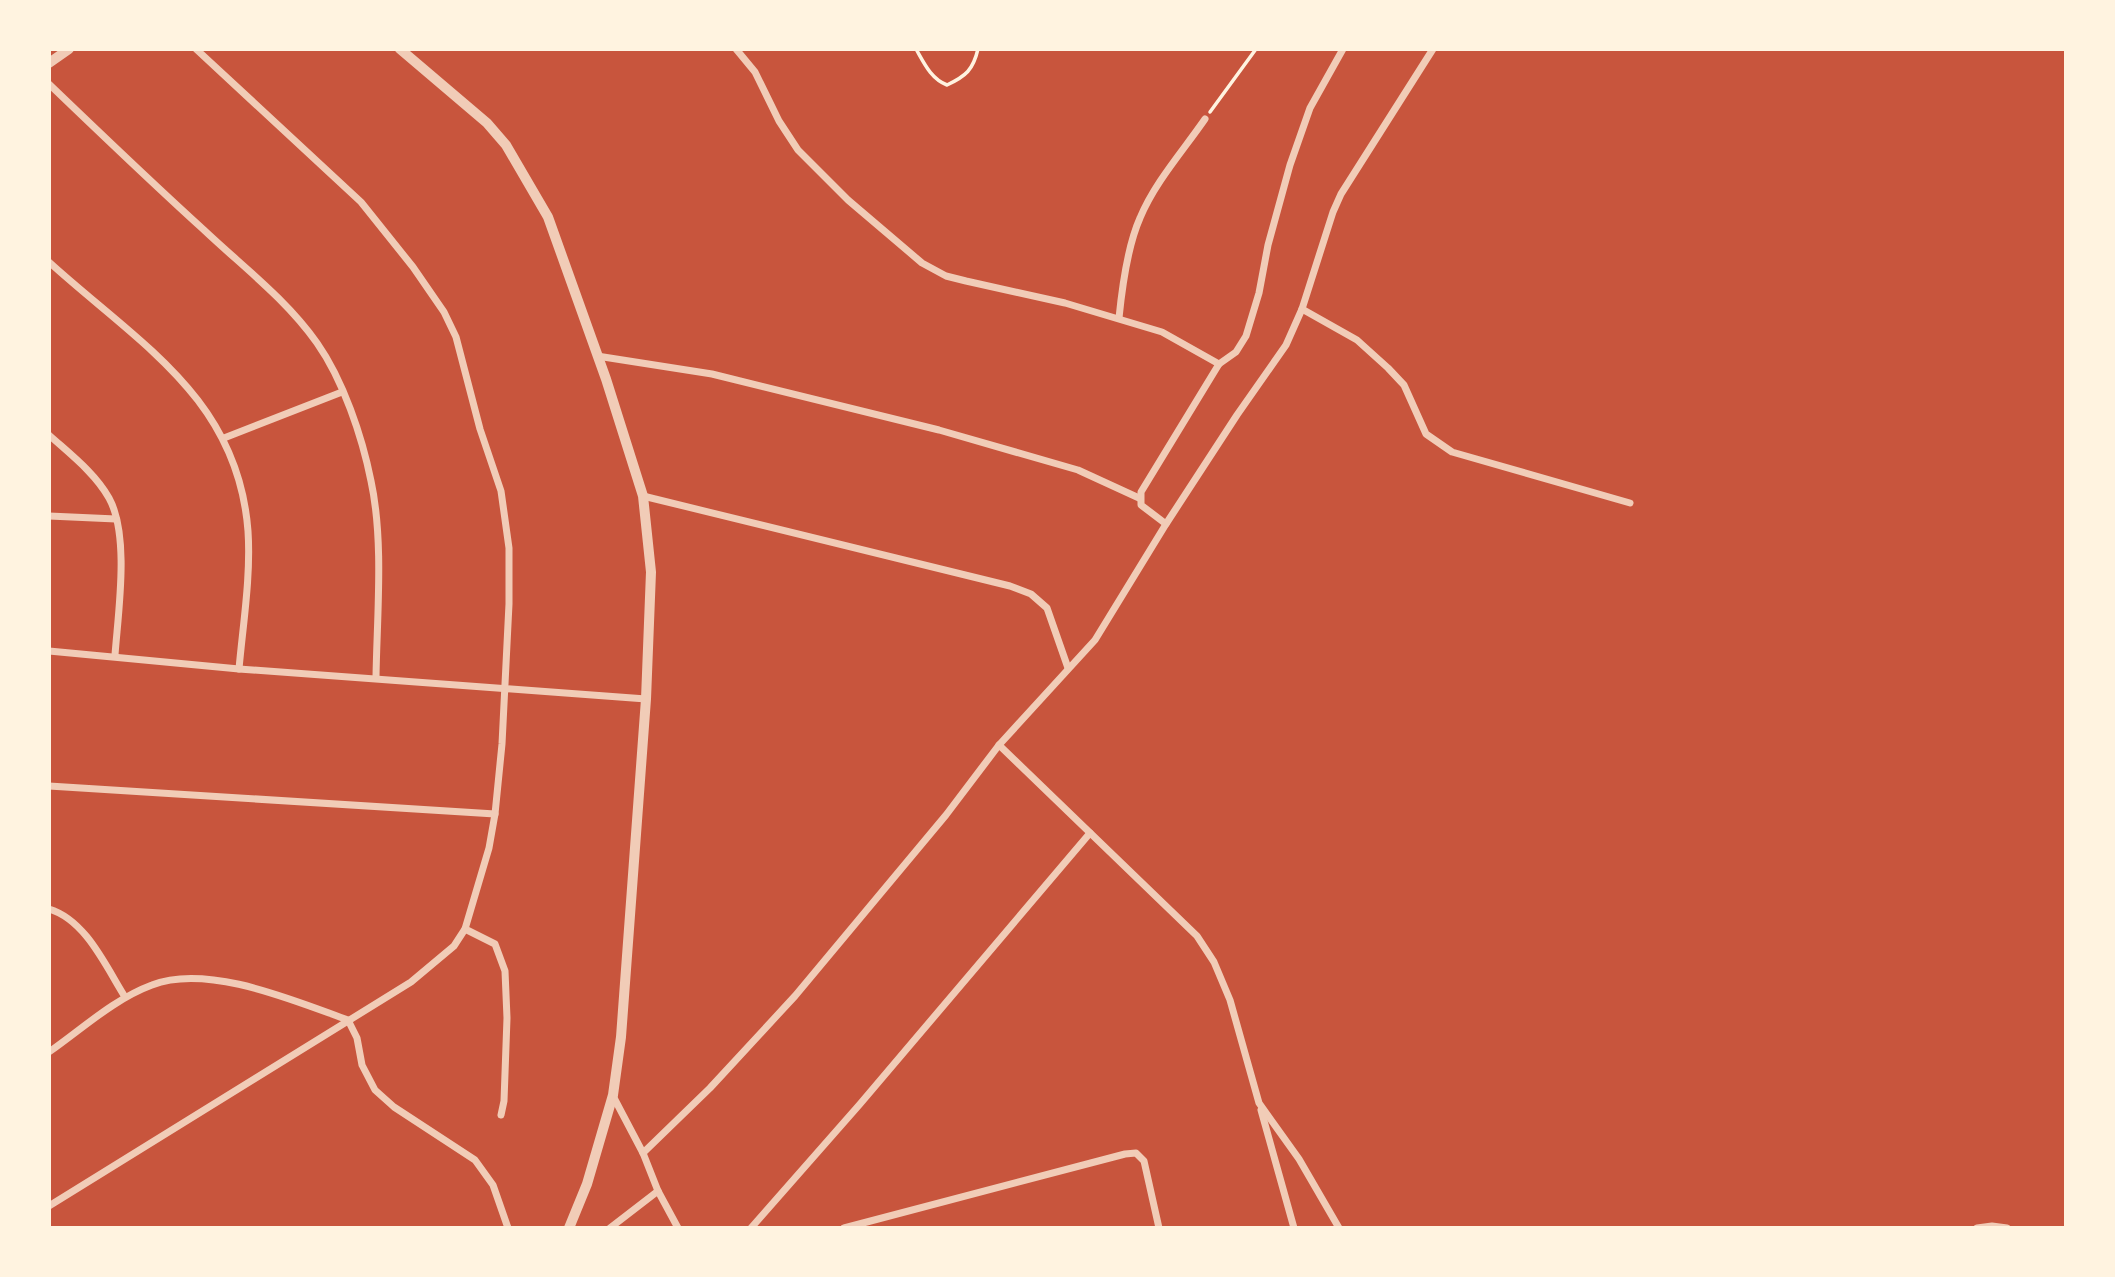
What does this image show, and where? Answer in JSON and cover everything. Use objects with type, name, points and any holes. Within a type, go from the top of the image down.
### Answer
[{"type":"street","points":[[49,64],[69,49]]},
{"type":"street","points":[[49,1206],[411,982],[454,946],[465,929],[489,848],[495,814],[502,744],[509,548],[502,491],[480,429],[456,337],[444,312],[413,267],[361,202],[196,49]]},
{"type":"street","points":[[401,49],[487,123],[506,145],[548,217],[643,496],[650,572],[646,699],[621,1037],[612,1095],[587,1184],[569,1228]]},
{"type":"street","points":[[736,49],[755,72],[779,121],[798,150],[848,200],[922,263],[946,276],[1119,317],[1162,332],[1219,365]]},
{"type":"street","points":[[1139,498],[1219,365],[1236,352],[1246,336],[1290,165],[1310,108],[1343,49]]},
{"type":"street","points":[[643,1153],[710,1088],[795,996],[946,815],[999,745],[1095,640],[1166,524],[1286,345],[1302,309],[1341,194],[1433,49]]},
{"type":"street","points":[[49,84],[289,309],[318,344],[342,392],[362,443],[376,512],[376,677]]},
{"type":"street","points":[[1119,317],[1122,289],[1139,220],[1153,191],[1205,119]]},
{"type":"street","points":[[49,262],[186,383],[210,414],[224,438],[242,492],[248,531],[248,565],[239,669]]},
{"type":"street","points":[[1302,309],[1357,340],[1388,368],[1404,385],[1426,434],[1452,452],[1630,503]]},
{"type":"street","points":[[597,356],[712,374],[939,430],[1078,470],[1139,498],[1144,508],[1166,524]]},
{"type":"street","points":[[224,438],[342,392]]},
{"type":"street","points":[[49,435],[91,474],[110,499],[116,519],[122,568],[115,655]]},
{"type":"street","points":[[643,496],[1010,586],[1031,594],[1047,608],[1068,668]]},
{"type":"street","points":[[49,516],[116,519]]},
{"type":"street","points":[[49,651],[115,655],[239,669],[646,699]]},
{"type":"street","points":[[999,745],[1197,936],[1214,962],[1230,1000],[1294,1228]]},
{"type":"street","points":[[49,786],[495,814]]},
{"type":"street","points":[[751,1228],[1090,833]]},
{"type":"street","points":[[49,909],[72,921],[103,961],[125,997]]},
{"type":"street","points":[[465,929],[495,944],[505,971],[507,1018],[504,1101],[501,1115]]},
{"type":"street","points":[[49,1052],[125,997],[153,984],[175,978],[210,978],[304,1004],[348,1020],[357,1038],[362,1065],[375,1090],[394,1107],[475,1160],[493,1185],[508,1228]]},
{"type":"street","points":[[612,1095],[643,1153],[657,1191],[677,1228]]},
{"type":"street","points":[[1259,1103],[1299,1159],[1339,1228]]},
{"type":"street","points":[[844,1228],[1136,1153],[1144,1161],[1159,1228]]},
{"type":"street","points":[[610,1228],[657,1191]]},
{"type":"street","points":[[1977,1228],[2007,1228]]},
{"type":"path","points":[[916,49],[938,82],[947,85],[965,76],[972,69],[978,49]]},
{"type":"path","points":[[1205,119],[1256,49]]}]
